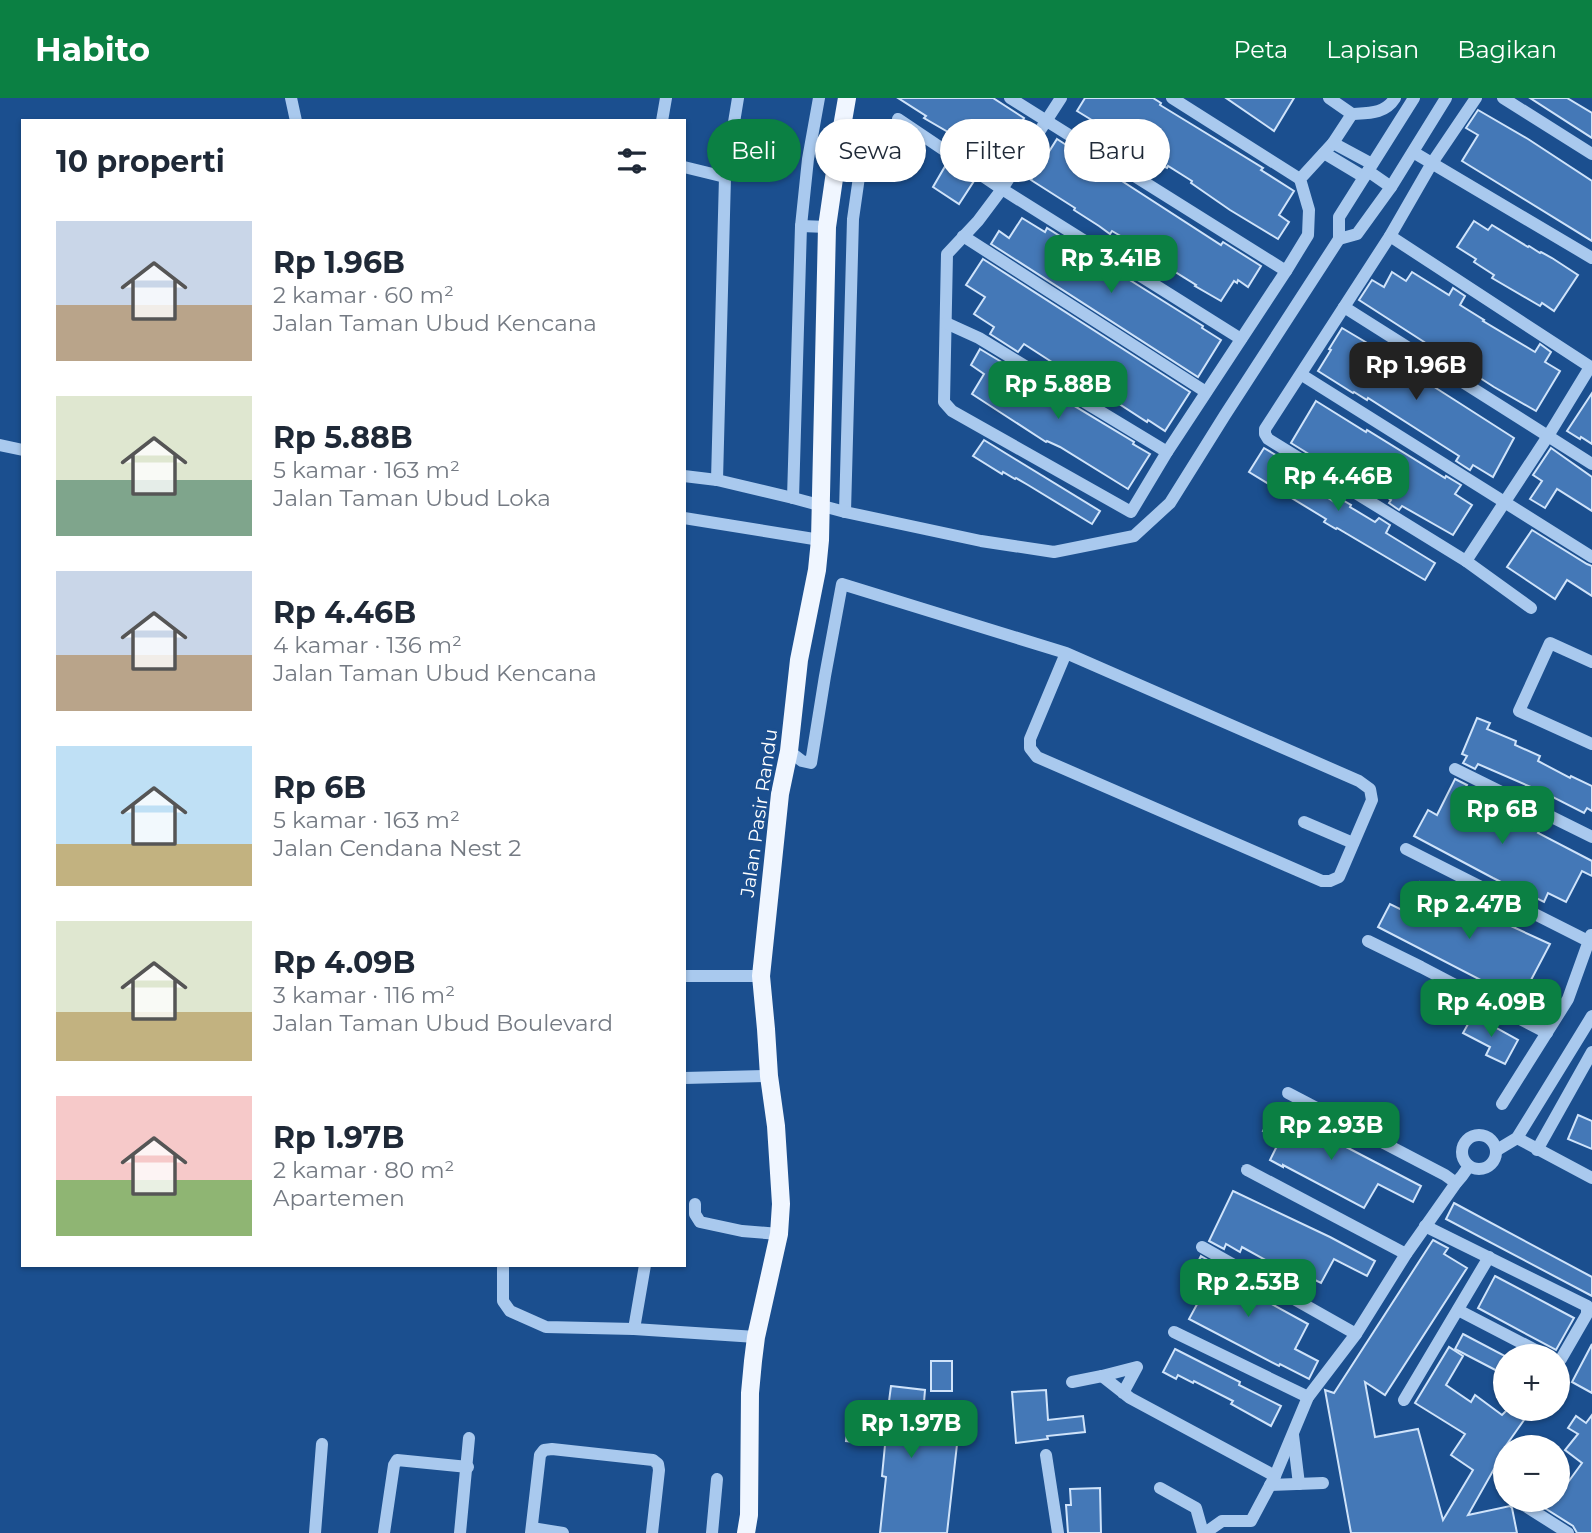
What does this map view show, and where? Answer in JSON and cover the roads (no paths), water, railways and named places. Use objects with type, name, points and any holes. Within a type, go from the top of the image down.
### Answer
[{"type":"main road","name":"Jalan Pasir Randu","points":[[843,119],[847,98]]},
{"type":"main road","name":"Jalan Pasir Randu","points":[[746,1533],[749,1515],[750,1393],[756,1337],[779,1234],[782,1204],[761,976],[780,793],[789,751],[799,660],[817,570],[820,540],[827,228],[834,182]]},
{"type":"street","points":[[291,98],[296,119]]},
{"type":"street","points":[[662,119],[666,98]]},
{"type":"street","points":[[735,119],[738,98]]},
{"type":"street","points":[[793,498],[801,226],[808,159],[820,98]]},
{"type":"street","points":[[1010,98],[1042,119]]},
{"type":"street","points":[[1049,119],[1061,98]]},
{"type":"street","points":[[1007,182],[978,221],[947,254],[944,402],[952,411],[1131,512],[1307,235],[1309,210],[1300,179],[1172,98]]},
{"type":"street","points":[[1329,98],[1352,114],[1377,112],[1392,103],[1395,98]]},
{"type":"street","points":[[686,476],[717,480],[845,512],[981,541],[1054,552],[1134,536],[1170,503],[1339,239],[1339,217],[1414,98]]},
{"type":"street","points":[[1339,239],[1357,234],[1391,187],[1446,98]]},
{"type":"street","points":[[1476,98],[1432,163],[1390,236],[1265,429],[1265,434],[1268,439],[1466,561],[1531,608]]},
{"type":"street","points":[[1503,98],[1592,154]]},
{"type":"street","points":[[1300,179],[1333,143],[1352,114]]},
{"type":"street","points":[[1050,124],[1286,271]]},
{"type":"street","points":[[926,139],[1241,339]]},
{"type":"street","points":[[1333,143],[1391,187]]},
{"type":"street","points":[[1413,152],[1592,258]]},
{"type":"street","points":[[1324,153],[1368,171]]},
{"type":"street","points":[[686,167],[707,173]]},
{"type":"street","points":[[717,480],[725,182]]},
{"type":"street","points":[[845,512],[853,219],[858,182]]},
{"type":"street","points":[[801,226],[827,228]]},
{"type":"street","points":[[963,236],[1206,393]]},
{"type":"street","points":[[1390,236],[1591,368],[1466,561]]},
{"type":"street","points":[[1344,307],[1592,464]]},
{"type":"street","points":[[946,323],[979,338],[1167,452]]},
{"type":"street","points":[[1302,374],[1592,557]]},
{"type":"street","points":[[0,445],[21,450]]},
{"type":"street","points":[[686,518],[820,540]]},
{"type":"street","points":[[789,751],[802,761],[811,762],[842,584],[1066,653],[1359,781],[1370,789],[1372,800],[1339,877],[1322,881],[1037,757],[1030,748],[1030,739],[1066,653]]},
{"type":"street","points":[[1592,662],[1550,643],[1519,711],[1592,744]]},
{"type":"street","points":[[1455,769],[1592,837]]},
{"type":"street","points":[[1304,822],[1353,843]]},
{"type":"street","points":[[1406,849],[1591,939],[1568,999],[1502,1104]]},
{"type":"street","points":[[1368,941],[1547,1033]]},
{"type":"street","points":[[686,976],[761,976]]},
{"type":"street","points":[[1497,1150],[1517,1138],[1592,1016]]},
{"type":"street","points":[[1537,1150],[1588,1069],[1592,1052]]},
{"type":"street","points":[[686,1078],[769,1076]]},
{"type":"street","points":[[1288,1093],[1456,1182]]},
{"type":"street","points":[[1476,1135],[1492,1140],[1497,1150],[1491,1166],[1480,1170],[1469,1166],[1462,1157],[1463,1145],[1476,1135]]},
{"type":"street","points":[[1517,1138],[1592,1178]]},
{"type":"street","points":[[1160,1488],[1222,1521],[1251,1521],[1308,1397],[1356,1334],[1406,1254],[1469,1166]]},
{"type":"street","points":[[1247,1170],[1406,1254]]},
{"type":"street","points":[[695,1204],[695,1214],[700,1222],[742,1231],[779,1234]]},
{"type":"street","points":[[1426,1226],[1587,1306],[1587,1314],[1570,1344]]},
{"type":"street","points":[[1202,1247],[1356,1334]]},
{"type":"street","points":[[1404,1400],[1489,1257]]},
{"type":"street","points":[[503,1267],[503,1301],[510,1311],[546,1328],[634,1329],[756,1337]]},
{"type":"street","points":[[634,1329],[645,1267]]},
{"type":"street","points":[[1458,1310],[1524,1344]]},
{"type":"street","points":[[1174,1332],[1308,1397]]},
{"type":"street","points":[[1072,1382],[1137,1367],[1123,1393]]},
{"type":"street","points":[[1102,1376],[1123,1393],[1272,1480],[1299,1484],[1323,1483]]},
{"type":"street","points":[[1293,1433],[1299,1484]]},
{"type":"street","points":[[460,1533],[470,1438]]},
{"type":"street","points":[[315,1533],[322,1444]]},
{"type":"street","points":[[563,1533],[532,1531],[540,1455],[544,1450],[653,1460],[658,1464],[659,1470],[652,1533]]},
{"type":"street","points":[[1046,1455],[1058,1533]]},
{"type":"street","points":[[384,1533],[397,1460],[468,1467]]},
{"type":"street","points":[[712,1533],[717,1479]]},
{"type":"street","points":[[1196,1508],[1204,1533],[1222,1521]]},
{"type":"street","points":[[1535,1512],[1568,1533]]}]
